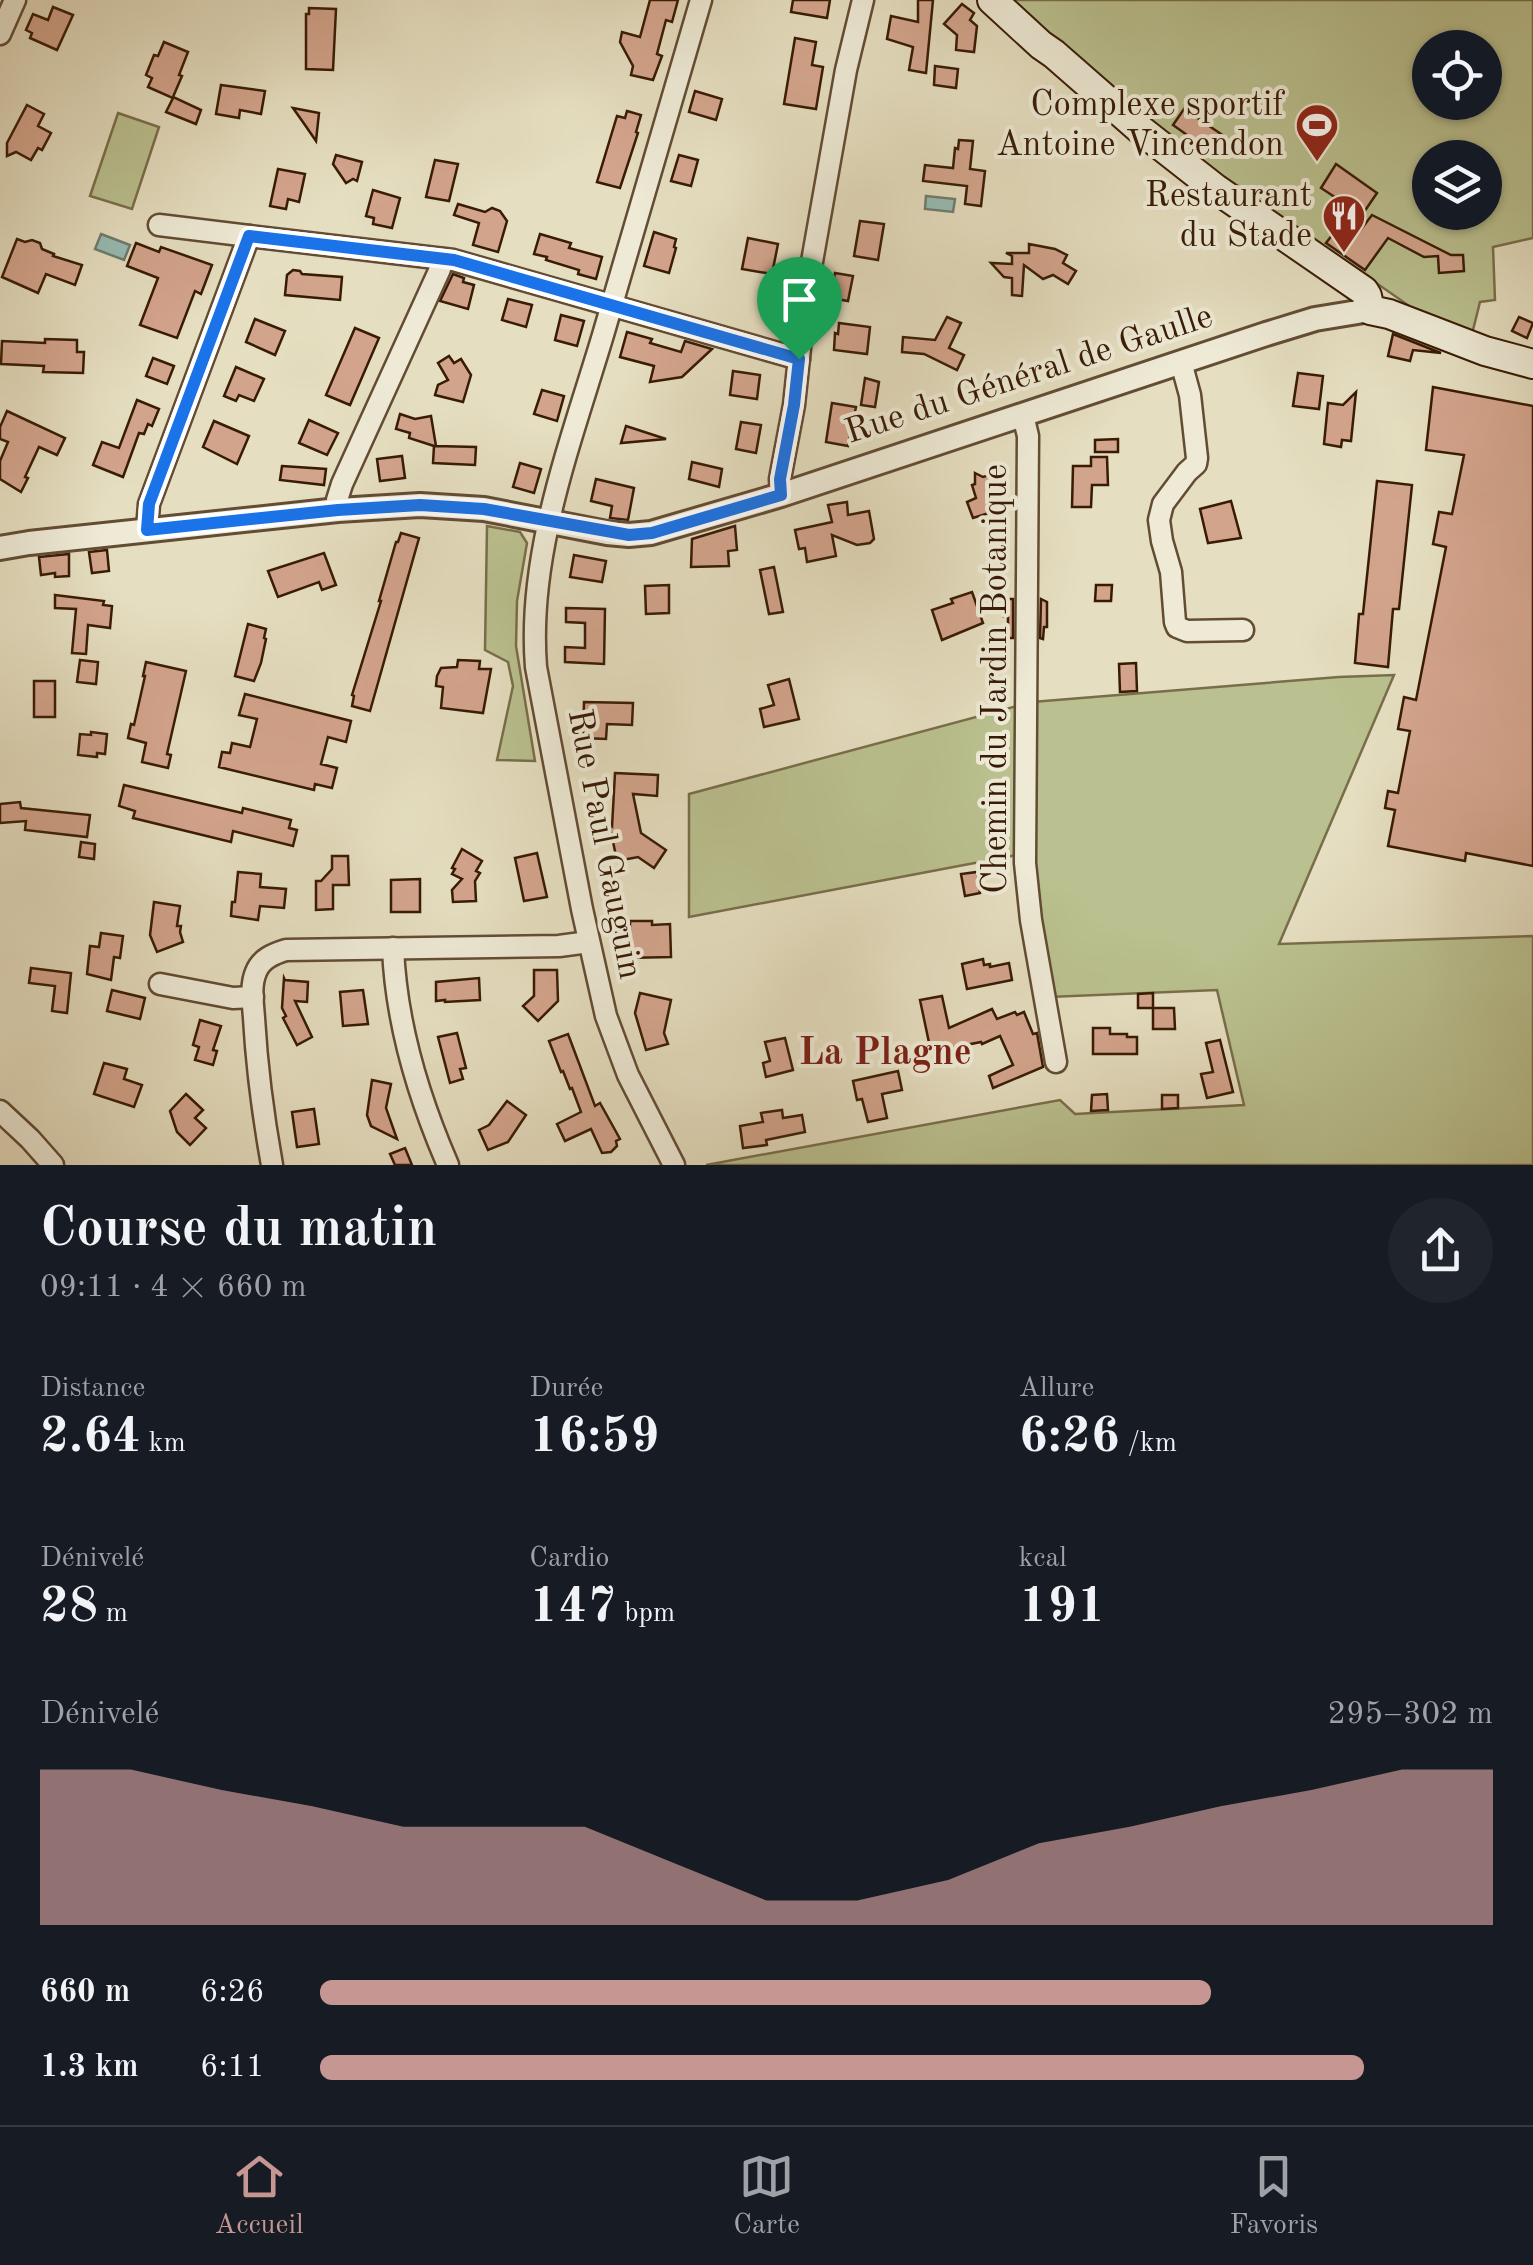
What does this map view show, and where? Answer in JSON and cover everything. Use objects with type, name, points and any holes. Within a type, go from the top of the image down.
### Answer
[{"type":"main road","points":[[992,0],[1041,46],[1216,190],[1364,291],[1370,310],[1485,352],[1533,364]]},
{"type":"street","name":"Rue Paul Gauguin","points":[[674,1165],[628,1075],[606,1016],[536,668],[534,641],[536,600],[549,522],[701,0]]},
{"type":"street","points":[[781,495],[780,479],[794,405],[806,301],[862,0]]},
{"type":"street","points":[[159,225],[442,258],[799,359]]},
{"type":"street","points":[[147,530],[149,504],[249,236]]},
{"type":"street","points":[[338,510],[338,493],[442,258]]},
{"type":"street","name":"Rue du Général de Gaulle","points":[[0,548],[389,506],[484,509],[608,533],[652,533],[781,495],[1315,319],[1370,310]]},
{"type":"street","points":[[1181,362],[1190,395],[1197,458],[1163,504],[1159,520],[1171,572],[1175,622],[1187,631],[1242,630]]},
{"type":"street","name":"Chemin du Jardin Botanique","points":[[1023,415],[1028,436],[1025,863],[1056,1062]]},
{"type":"street","points":[[272,1165],[258,1080],[252,997],[260,964],[273,954],[286,950],[559,946],[589,942]]},
{"type":"street","points":[[393,948],[410,1059],[430,1124],[448,1165]]},
{"type":"street","points":[[160,984],[233,998],[252,997]]},
{"type":"street","points":[[0,1112],[53,1165]]},
{"type":"green space","name":"Complexe sportif Antoine Vincendon","points":[[1010,0],[1533,0],[1533,238],[1493,247],[1495,300],[1480,302],[1472,334],[1415,310],[1119,104]]},
{"type":"green space","points":[[118,113],[159,127],[132,209],[90,196]]},
{"type":"green space","points":[[487,526],[520,532],[527,543],[517,601],[516,646],[535,761],[497,760],[513,686],[508,662],[485,650]]},
{"type":"green space","points":[[1394,675],[1279,944],[1533,936],[1533,1165],[706,1165],[1060,1100],[1075,1114],[1244,1105],[1217,990],[1049,997],[1017,855],[689,917],[689,794],[1032,702]]},
{"type":"water","points":[[926,196],[955,199],[953,212],[925,209]]},
{"type":"water","points":[[101,234],[130,245],[124,260],[95,249]]},
{"type":"building","points":[[650,0],[678,0],[672,22],[666,20],[657,54],[662,56],[653,80],[631,75],[633,66],[620,42],[622,32],[640,37]]},
{"type":"building","points":[[793,0],[830,0],[827,18],[791,12]]},
{"type":"building","points":[[918,0],[933,0],[926,73],[909,70],[913,47],[887,39],[891,16],[918,22]]},
{"type":"building","points":[[962,4],[974,13],[970,20],[977,26],[974,52],[956,50],[957,35],[944,24]]},
{"type":"building","points":[[53,7],[73,15],[57,50],[30,38],[32,33],[26,30],[33,14],[48,20]]},
{"type":"building","points":[[309,8],[336,9],[333,70],[306,69]]},
{"type":"building","points":[[795,38],[816,42],[812,65],[823,67],[816,109],[784,104]]},
{"type":"building","points":[[164,42],[188,52],[173,97],[201,110],[196,124],[166,112],[173,98],[148,87],[152,78],[146,75]]},
{"type":"building","points":[[935,66],[958,69],[956,88],[934,85]]},
{"type":"building","points":[[221,85],[265,91],[261,114],[240,110],[239,118],[216,114]]},
{"type":"building","points":[[695,91],[722,99],[716,120],[689,112]]},
{"type":"building","points":[[27,105],[44,114],[38,126],[51,133],[31,160],[16,152],[7,156],[7,143]]},
{"type":"building","points":[[293,108],[319,113],[316,141],[305,125]]},
{"type":"building","points":[[1184,109],[1227,138],[1215,155],[1173,125]]},
{"type":"building","points":[[627,111],[641,115],[620,188],[597,182],[617,116],[625,118]]},
{"type":"building","points":[[959,140],[973,141],[970,169],[985,171],[981,206],[965,204],[967,186],[923,181],[925,165],[953,168]]},
{"type":"building","points":[[336,155],[362,162],[357,181],[346,183],[333,164]]},
{"type":"building","points":[[679,155],[698,160],[691,186],[671,181]]},
{"type":"building","points":[[435,160],[458,164],[449,201],[426,197]]},
{"type":"building","points":[[1336,164],[1377,193],[1362,215],[1321,188]]},
{"type":"building","points":[[278,169],[305,174],[299,202],[288,199],[286,209],[270,206]]},
{"type":"building","points":[[373,190],[400,198],[392,228],[373,224],[374,218],[366,216]]},
{"type":"building","points":[[458,204],[485,212],[492,208],[500,211],[507,221],[498,252],[473,245],[479,223],[454,215]]},
{"type":"building","points":[[1372,215],[1451,255],[1463,255],[1464,271],[1439,273],[1438,256],[1424,257],[1388,238],[1365,270],[1326,243],[1333,234],[1349,245]]},
{"type":"building","points":[[860,221],[884,224],[878,260],[854,256]]},
{"type":"building","points":[[654,232],[676,239],[669,273],[644,266]]},
{"type":"building","points":[[540,234],[571,243],[569,248],[602,257],[596,279],[534,254]]},
{"type":"building","points":[[748,238],[778,244],[772,274],[742,269]]},
{"type":"building","points":[[17,239],[40,243],[53,256],[82,265],[75,285],[46,274],[38,293],[2,277]]},
{"type":"building","points":[[136,243],[159,252],[161,247],[212,265],[201,294],[195,291],[177,338],[140,325],[158,278],[127,266]]},
{"type":"building","points":[[1029,244],[1067,255],[1063,263],[1076,271],[1068,284],[1053,275],[1043,279],[1024,265],[1022,296],[1012,295],[1012,278],[1004,277],[991,263],[1012,264],[1012,256],[1006,253],[1029,253]]},
{"type":"building","points":[[293,270],[342,277],[340,300],[285,295],[287,275]]},
{"type":"building","points":[[835,273],[853,276],[848,301],[830,298]]},
{"type":"building","points":[[453,274],[474,285],[468,309],[440,301]]},
{"type":"building","points":[[508,299],[532,305],[526,327],[502,320]]},
{"type":"building","points":[[561,315],[584,321],[577,346],[555,340]]},
{"type":"building","points":[[947,317],[961,323],[949,348],[964,355],[957,370],[924,354],[902,352],[903,337],[935,340]]},
{"type":"building","points":[[1519,317],[1533,323],[1527,338],[1512,331]]},
{"type":"building","points":[[255,319],[285,331],[275,355],[246,342]]},
{"type":"building","points":[[839,323],[870,327],[867,354],[834,350]]},
{"type":"building","points":[[355,328],[379,338],[350,405],[326,395]]},
{"type":"building","points":[[627,332],[681,352],[685,341],[712,349],[682,377],[650,382],[654,366],[620,357]]},
{"type":"building","points":[[1393,334],[1441,353],[1413,350],[1410,361],[1388,356]]},
{"type":"building","points":[[45,339],[77,340],[77,352],[84,352],[83,373],[43,372],[44,366],[1,364],[2,341],[45,343]]},
{"type":"building","points":[[449,356],[454,363],[461,359],[471,375],[463,402],[435,395],[438,385],[448,380],[438,363]]},
{"type":"building","points":[[153,358],[174,366],[167,384],[146,376]]},
{"type":"building","points":[[236,367],[264,379],[254,401],[239,395],[236,401],[224,396]]},
{"type":"building","points":[[733,371],[760,375],[757,399],[730,395]]},
{"type":"building","points":[[1298,373],[1323,376],[1319,409],[1293,406]]},
{"type":"building","points":[[865,378],[879,382],[875,407],[861,405]]},
{"type":"building","points":[[1433,387],[1533,406],[1533,866],[1466,853],[1465,861],[1388,846],[1395,810],[1385,808],[1388,791],[1398,793],[1410,731],[1398,729],[1404,697],[1416,700],[1446,547],[1433,544],[1439,512],[1452,514],[1464,455],[1426,450]]},
{"type":"building","points":[[542,390],[564,396],[557,421],[534,414]]},
{"type":"building","points":[[1356,392],[1351,441],[1342,440],[1341,447],[1324,444],[1328,403],[1343,405]]},
{"type":"building","points":[[137,400],[159,409],[152,426],[148,424],[144,434],[139,433],[123,477],[93,465],[102,442],[119,448]]},
{"type":"building","points":[[832,403],[856,407],[848,446],[826,442]]},
{"type":"building","points":[[7,411],[65,438],[57,455],[39,447],[21,492],[0,479],[0,461],[8,442],[0,439],[0,427]]},
{"type":"building","points":[[400,414],[415,419],[431,416],[436,446],[476,447],[475,465],[433,463],[434,446],[396,429]]},
{"type":"building","points":[[309,420],[338,433],[327,455],[299,443]]},
{"type":"building","points":[[214,421],[249,436],[237,464],[203,447]]},
{"type":"building","points":[[741,422],[761,425],[756,453],[736,449]]},
{"type":"building","points":[[626,426],[666,439],[621,443]]},
{"type":"building","points":[[1118,439],[1118,452],[1095,452],[1095,440]]},
{"type":"building","points":[[402,456],[405,478],[380,481],[377,459]]},
{"type":"building","points":[[1091,457],[1107,457],[1108,485],[1092,485],[1091,507],[1072,507],[1073,466],[1091,466]]},
{"type":"building","points":[[692,462],[722,469],[719,487],[689,479]]},
{"type":"building","points":[[520,463],[541,469],[534,493],[513,487]]},
{"type":"building","points":[[282,466],[326,469],[324,485],[280,480]]},
{"type":"building","points":[[975,473],[983,477],[993,474],[1005,508],[973,518],[967,502],[976,498],[972,485]]},
{"type":"building","points":[[596,479],[634,488],[628,520],[610,518],[612,506],[591,501]]},
{"type":"building","points":[[1377,481],[1412,485],[1399,609],[1393,609],[1388,667],[1355,663]]},
{"type":"building","points":[[1231,501],[1241,538],[1208,543],[1200,509]]},
{"type":"building","points":[[847,502],[848,515],[869,511],[874,539],[857,545],[832,535],[836,556],[807,562],[805,548],[799,549],[795,530],[832,522],[828,505]]},
{"type":"building","points":[[735,526],[737,550],[728,551],[729,566],[691,567],[692,539]]},
{"type":"building","points":[[401,533],[419,538],[370,711],[352,706],[352,695]]},
{"type":"building","points":[[107,550],[109,571],[92,573],[89,552]]},
{"type":"building","points":[[324,553],[336,585],[322,590],[319,582],[278,597],[268,571]]},
{"type":"building","points":[[69,554],[69,576],[41,575],[39,557]]},
{"type":"building","points":[[574,555],[606,561],[602,582],[570,577]]},
{"type":"building","points":[[774,567],[783,612],[769,614],[760,570]]},
{"type":"building","points":[[669,585],[669,613],[646,614],[645,586]]},
{"type":"building","points":[[1096,585],[1112,585],[1111,601],[1095,601]]},
{"type":"building","points":[[972,592],[983,623],[942,640],[932,610]]},
{"type":"building","points":[[55,595],[104,601],[103,605],[112,606],[110,628],[88,625],[86,654],[72,653],[76,609],[55,608]]},
{"type":"building","points":[[1005,599],[1013,599],[1013,638],[1008,638]]},
{"type":"building","points":[[1041,599],[1047,602],[1043,639],[1040,638]]},
{"type":"building","points":[[566,608],[605,609],[604,664],[565,662],[565,647],[585,648],[585,623],[566,622]]},
{"type":"building","points":[[248,624],[266,629],[254,681],[235,676]]},
{"type":"building","points":[[80,660],[98,662],[96,684],[77,682]]},
{"type":"building","points":[[458,660],[480,661],[479,669],[491,669],[483,713],[441,708],[443,687],[436,686],[437,676],[441,668],[457,667]]},
{"type":"building","points":[[146,662],[186,671],[167,754],[171,755],[168,768],[142,762],[146,743],[128,738]]},
{"type":"building","points":[[1136,663],[1137,691],[1120,692],[1119,664]]},
{"type":"building","points":[[789,679],[799,719],[764,727],[760,709],[774,705],[768,685]]},
{"type":"building","points":[[34,681],[55,681],[55,717],[34,717]]},
{"type":"building","points":[[245,694],[351,721],[346,742],[328,737],[321,764],[337,768],[332,788],[315,784],[314,790],[219,767],[222,752],[230,753],[232,743],[250,747],[257,719],[239,715]]},
{"type":"building","points":[[584,702],[633,703],[632,725],[607,724],[606,739],[583,738]]},
{"type":"building","points":[[80,734],[107,734],[105,754],[78,755]]},
{"type":"building","points":[[615,773],[658,775],[657,796],[633,794],[641,833],[666,850],[654,868],[638,857],[617,861],[610,827]]},
{"type":"building","points":[[124,785],[242,813],[243,808],[291,820],[289,828],[297,830],[293,846],[233,831],[231,842],[133,818],[135,811],[119,806]]},
{"type":"building","points":[[20,802],[21,808],[90,815],[87,837],[25,830],[26,821],[0,823],[0,804]]},
{"type":"building","points":[[81,842],[95,844],[94,859],[79,857]]},
{"type":"building","points":[[462,849],[482,861],[476,871],[480,873],[475,881],[476,901],[453,902],[452,890],[462,879],[452,874],[452,868]]},
{"type":"building","points":[[537,853],[547,897],[524,901],[515,858]]},
{"type":"building","points":[[332,856],[348,856],[349,885],[333,885],[333,909],[316,910],[316,881],[332,869]]},
{"type":"building","points":[[238,872],[261,874],[260,887],[286,889],[284,908],[260,906],[258,920],[231,916]]},
{"type":"building","points":[[977,872],[980,893],[965,896],[961,874]]},
{"type":"building","points":[[420,879],[420,912],[391,912],[391,880]]},
{"type":"building","points":[[154,902],[180,906],[177,926],[181,926],[183,942],[157,952],[150,935]]},
{"type":"building","points":[[630,921],[670,924],[671,957],[625,958],[625,946],[616,946],[616,929],[630,929]]},
{"type":"building","points":[[101,933],[123,936],[120,958],[114,957],[111,980],[87,974],[90,946],[99,947]]},
{"type":"building","points":[[983,959],[984,965],[990,967],[1009,963],[1012,980],[967,989],[962,964]]},
{"type":"building","points":[[31,968],[71,973],[67,1013],[52,1011],[55,986],[29,983]]},
{"type":"building","points":[[534,970],[557,970],[558,1001],[538,1021],[523,1006],[534,996]]},
{"type":"building","points":[[284,978],[308,982],[307,1002],[295,1001],[312,1037],[297,1045],[283,1018]]},
{"type":"building","points":[[479,978],[480,1000],[436,1001],[436,982]]},
{"type":"building","points":[[112,990],[145,998],[140,1019],[107,1011]]},
{"type":"building","points":[[363,990],[368,1024],[343,1026],[340,992]]},
{"type":"building","points":[[640,993],[671,1000],[664,1033],[668,1044],[646,1050],[635,1013]]},
{"type":"building","points":[[1153,993],[1153,1008],[1138,1008],[1138,994]]},
{"type":"building","points":[[942,996],[949,1028],[992,1009],[997,1019],[1024,1012],[1033,1034],[1037,1033],[1043,1067],[993,1088],[989,1076],[1013,1065],[1000,1036],[982,1044],[931,1052],[920,1000]]},
{"type":"building","points":[[1153,1008],[1174,1008],[1175,1029],[1153,1029]]},
{"type":"building","points":[[200,1020],[221,1026],[213,1050],[217,1051],[213,1065],[195,1060],[199,1047],[193,1045]]},
{"type":"building","points":[[1093,1028],[1110,1028],[1110,1034],[1137,1037],[1137,1054],[1093,1054]]},
{"type":"building","points":[[457,1033],[466,1068],[460,1069],[463,1079],[450,1083],[438,1037]]},
{"type":"building","points":[[568,1034],[595,1106],[600,1103],[620,1139],[611,1152],[602,1153],[591,1129],[565,1141],[557,1124],[581,1112],[549,1041]]},
{"type":"building","points":[[785,1038],[793,1070],[766,1077],[763,1063],[770,1061],[765,1042]]},
{"type":"building","points":[[1220,1040],[1233,1092],[1207,1098],[1201,1074],[1213,1072],[1206,1043]]},
{"type":"building","points":[[104,1063],[127,1069],[124,1079],[142,1085],[134,1107],[94,1094]]},
{"type":"building","points":[[898,1071],[902,1090],[882,1094],[887,1118],[868,1122],[853,1081]]},
{"type":"building","points":[[372,1080],[391,1084],[386,1108],[397,1139],[371,1126],[367,1115]]},
{"type":"building","points":[[186,1094],[203,1110],[195,1118],[206,1128],[190,1145],[177,1132],[170,1111]]},
{"type":"building","points":[[1107,1094],[1108,1110],[1091,1111],[1092,1095]]},
{"type":"building","points":[[1162,1095],[1178,1095],[1178,1108],[1162,1109]]},
{"type":"building","points":[[507,1101],[526,1115],[508,1142],[488,1150],[479,1130],[489,1125]]},
{"type":"building","points":[[314,1109],[319,1144],[297,1147],[292,1112]]},
{"type":"building","points":[[782,1110],[783,1118],[802,1115],[805,1132],[766,1140],[767,1145],[743,1148],[740,1126],[763,1122],[761,1113]]},
{"type":"building","points":[[405,1148],[412,1165],[395,1165],[390,1154]]},
{"type":"place","name":"Complexe sportif Antoine Vincendon","points":[[1317,163]]},
{"type":"place","name":"Restaurant du Stade","points":[[1344,254]]},
{"type":"district","name":"La Plagne","points":[[885,1054]]},
{"type":"route","points":[[249,236],[454,260],[799,359],[780,479],[781,495],[652,533],[608,533],[484,509],[420,505],[147,530],[149,504],[249,236]]}]
